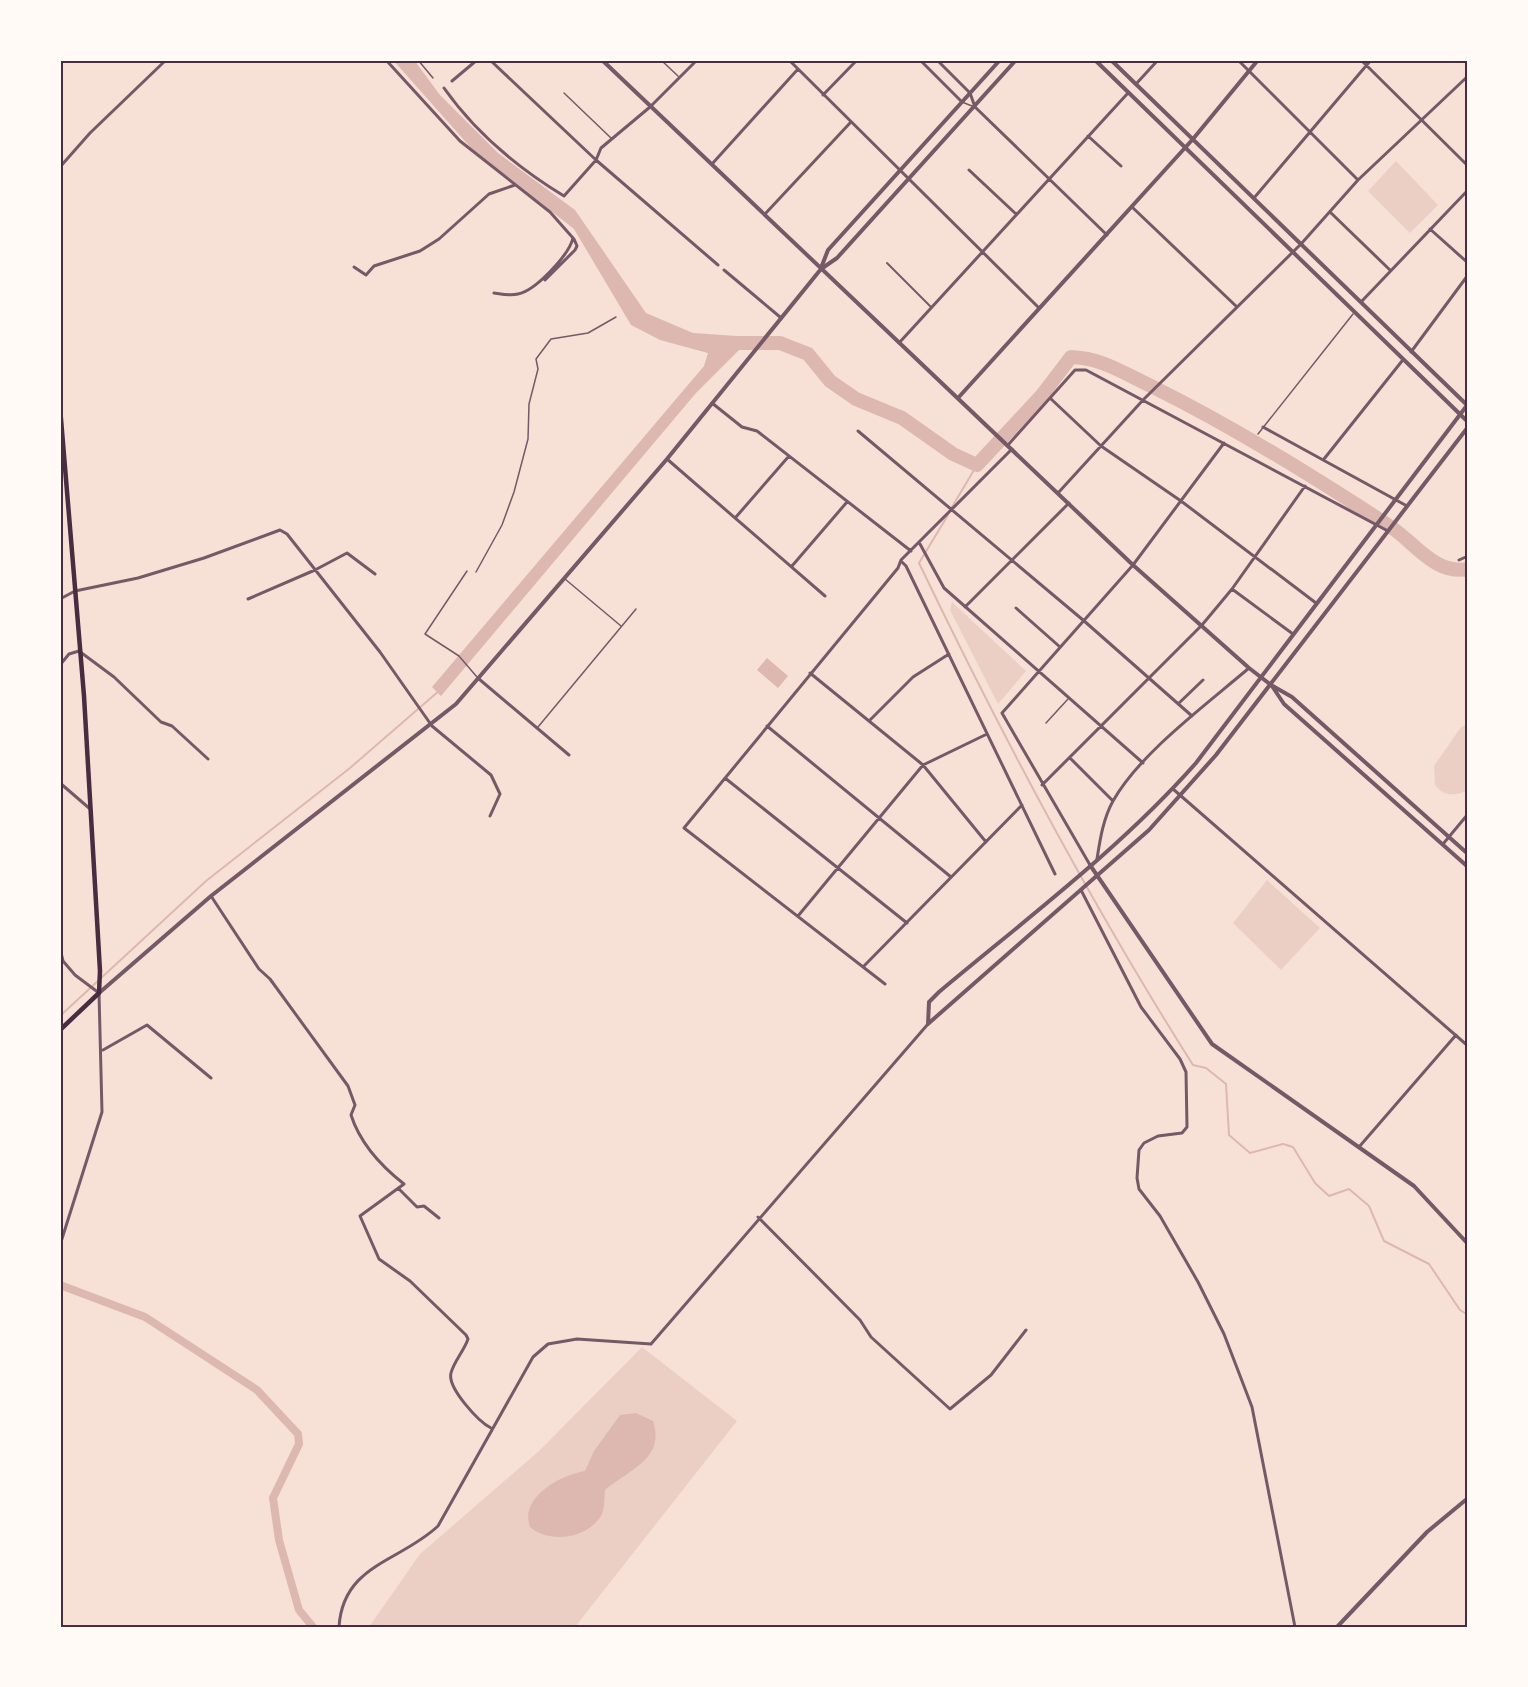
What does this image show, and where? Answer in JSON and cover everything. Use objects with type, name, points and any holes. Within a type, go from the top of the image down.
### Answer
[{"type":"main road","points":[[60,407],[75,591],[100,972],[98,989],[60,1030]]},
{"type":"street","points":[[60,167],[90,133],[166,60]]},
{"type":"street","points":[[386,60],[460,141],[550,212],[573,238],[577,246],[575,250],[545,280]]},
{"type":"street","points":[[452,81],[477,60]]},
{"type":"street","points":[[490,60],[596,160],[718,265]]},
{"type":"street","points":[[602,60],[763,216],[997,434],[1133,565],[1271,686],[1284,704],[1468,867]]},
{"type":"street","points":[[444,88],[483,134],[519,164],[564,196],[596,160],[601,148],[650,107],[698,60]]},
{"type":"street","points":[[789,60],[1040,309]]},
{"type":"street","points":[[824,95],[857,60]]},
{"type":"street","points":[[920,60],[962,102]]},
{"type":"street","points":[[937,60],[970,93],[975,107],[1107,235]]},
{"type":"street","points":[[821,269],[828,250],[1000,60]]},
{"type":"street","points":[[98,989],[211,896],[432,726],[479,679],[667,459],[750,353],[821,269],[837,258],[1016,60]]},
{"type":"street","points":[[1095,60],[1402,361],[1468,422]]},
{"type":"street","points":[[928,1024],[928,1002],[1097,859],[1173,789],[1468,405],[1111,60]]},
{"type":"street","points":[[1136,84],[1158,60]]},
{"type":"street","points":[[1238,60],[1358,180]]},
{"type":"street","points":[[958,398],[1185,149],[1258,60]]},
{"type":"street","points":[[1361,60],[1468,166]]},
{"type":"street","points":[[1254,198],[1311,134],[1371,60]]},
{"type":"street","points":[[711,165],[798,69]]},
{"type":"street","points":[[1058,493],[1144,399],[1301,244],[1358,180],[1468,76]]},
{"type":"street","points":[[899,343],[1128,93]]},
{"type":"street","points":[[763,216],[850,122]]},
{"type":"street","points":[[1088,136],[1121,166]]},
{"type":"street","points":[[969,170],[1016,214]]},
{"type":"street","points":[[354,267],[366,275],[374,266],[420,251],[440,239],[489,194],[515,185]]},
{"type":"street","points":[[1361,302],[1468,190]]},
{"type":"street","points":[[1132,207],[1237,307]]},
{"type":"street","points":[[1330,212],[1390,270]]},
{"type":"street","points":[[1430,229],[1468,263]]},
{"type":"street","points":[[494,293],[516,295],[531,288],[562,259],[573,238]]},
{"type":"street","points":[[887,263],[931,307]]},
{"type":"street","points":[[724,270],[780,317]]},
{"type":"street","points":[[1411,352],[1468,275]]},
{"type":"street","points":[[1324,459],[1402,361]]},
{"type":"street","points":[[1006,443],[1075,370],[1086,370],[1388,531]]},
{"type":"street","points":[[1050,398],[1101,446],[1181,501],[1316,603]]},
{"type":"street","points":[[712,403],[742,427],[757,431],[911,551]]},
{"type":"street","points":[[1263,427],[1407,506]]},
{"type":"street","points":[[339,1627],[345,1597],[356,1582],[375,1565],[419,1542],[438,1526],[491,1428],[533,1357],[548,1344],[577,1339],[651,1344],[928,1024],[1149,830],[1182,796],[1271,686],[1468,427]]},
{"type":"street","points":[[858,431],[952,508],[1192,716]]},
{"type":"street","points":[[1224,443],[1133,565],[1002,713],[1090,865],[1212,1044],[1414,1186],[1468,1244]]},
{"type":"street","points":[[885,984],[684,828],[898,568],[901,560],[920,544],[952,508],[1012,449]]},
{"type":"street","points":[[736,517],[789,456]]},
{"type":"street","points":[[667,459],[825,596]]},
{"type":"street","points":[[1042,785],[1202,625],[1232,589],[1253,556],[1305,486]]},
{"type":"street","points":[[792,566],[847,502]]},
{"type":"street","points":[[965,607],[1069,503]]},
{"type":"street","points":[[60,599],[75,591],[138,578],[219,553],[272,531],[280,530],[287,534],[380,652],[432,726],[496,780],[500,794],[490,816]]},
{"type":"street","points":[[920,544],[944,588],[1143,763]]},
{"type":"street","points":[[248,599],[315,570],[346,553],[375,574]]},
{"type":"street","points":[[1459,560],[1468,556]]},
{"type":"street","points":[[901,560],[906,566],[1055,874]]},
{"type":"street","points":[[1232,589],[1293,634]]},
{"type":"street","points":[[1016,608],[1060,647]]},
{"type":"street","points":[[60,665],[69,654],[79,651],[114,677],[161,722],[171,726],[208,759]]},
{"type":"street","points":[[869,721],[913,677],[949,654]]},
{"type":"street","points":[[1097,859],[1102,832],[1113,801],[1143,763],[1192,716],[1249,668]]},
{"type":"street","points":[[810,673],[922,765],[986,842]]},
{"type":"street","points":[[479,679],[569,755]]},
{"type":"street","points":[[1178,704],[1203,680]]},
{"type":"street","points":[[1271,686],[1292,697],[1468,854]]},
{"type":"street","points":[[767,726],[951,878]]},
{"type":"street","points":[[798,916],[922,765],[987,734]]},
{"type":"street","points":[[1070,757],[1113,801]]},
{"type":"street","points":[[725,777],[907,923]]},
{"type":"street","points":[[60,783],[89,808]]},
{"type":"street","points":[[1173,789],[1468,1046]]},
{"type":"street","points":[[863,967],[1022,805]]},
{"type":"street","points":[[1443,844],[1468,814]]},
{"type":"street","points":[[1083,888],[1141,1007],[1180,1059],[1186,1072],[1187,1127],[1182,1133],[1158,1136],[1144,1143],[1139,1150],[1137,1178],[1139,1189],[1160,1216],[1198,1282],[1224,1334],[1252,1407],[1294,1627]]},
{"type":"street","points":[[211,896],[259,969],[270,979],[348,1086],[355,1105],[351,1115],[356,1129],[371,1152],[404,1184],[360,1216],[379,1259],[410,1281],[466,1335],[468,1339],[466,1346],[451,1372],[452,1384],[477,1420],[491,1428]]},
{"type":"street","points":[[60,948],[63,961],[98,989]]},
{"type":"street","points":[[60,1245],[102,1112],[103,1050],[98,989]]},
{"type":"street","points":[[103,1050],[147,1025],[211,1078]]},
{"type":"street","points":[[1359,1147],[1456,1035]]},
{"type":"street","points":[[398,1188],[417,1207],[424,1206],[439,1218]]},
{"type":"street","points":[[758,1218],[860,1320],[871,1337],[950,1409],[991,1375],[1026,1330]]},
{"type":"street","points":[[1337,1627],[1427,1532],[1468,1498]]},
{"type":"lane","points":[[418,60],[433,78]]},
{"type":"lane","points":[[661,60],[680,78]]},
{"type":"lane","points":[[564,93],[612,139]]},
{"type":"lane","points":[[962,102],[975,107]]},
{"type":"lane","points":[[1258,434],[1353,313]]},
{"type":"lane","points":[[476,572],[502,525],[514,492],[528,439],[530,404],[538,369],[536,359],[551,339],[588,333],[615,317]]},
{"type":"lane","points":[[467,571],[425,634],[459,656],[479,679]]},
{"type":"lane","points":[[565,579],[622,627]]},
{"type":"lane","points":[[538,727],[636,609]]},
{"type":"lane","points":[[1046,723],[1068,699]]},
{"type":"shaded area","points":[[393,60],[414,60],[440,95],[498,153],[575,210],[646,313],[693,333],[752,337],[696,393],[441,696],[432,687],[704,366],[708,353],[660,340],[631,325],[574,229],[472,149]]},
{"type":"shaded area","points":[[1396,161],[1438,205],[1410,233],[1368,191]]},
{"type":"shaded area","points":[[952,602],[1026,671],[998,704],[950,610]]},
{"type":"shaded area","points":[[767,658],[788,676],[778,688],[757,670]]},
{"type":"shaded area","points":[[1468,724],[1468,790],[1455,794],[1442,792],[1435,785],[1434,766],[1461,727]]},
{"type":"shaded area","points":[[1267,880],[1320,928],[1281,970],[1233,923]]},
{"type":"shaded area","points":[[642,1347],[737,1421],[575,1627],[369,1627],[420,1554],[539,1451]]},
{"type":"shaded area","points":[[636,1413],[653,1421],[656,1434],[654,1445],[650,1454],[642,1462],[605,1490],[603,1511],[596,1522],[579,1534],[558,1537],[547,1536],[530,1527],[528,1516],[536,1497],[544,1489],[565,1477],[585,1471],[594,1451],[620,1415]]},
{"type":"waterway","points":[[727,343],[780,343],[808,354],[830,381],[856,399],[902,418],[953,454],[977,465],[1042,395],[1071,357],[1103,363],[1213,418],[1273,453],[1391,527],[1436,563],[1456,570],[1468,569]]},
{"type":"waterway","points":[[952,507],[977,465]]},
{"type":"waterway","points":[[948,515],[919,563],[1048,818],[1119,943],[1193,1065],[1206,1068],[1226,1084],[1229,1135],[1250,1153],[1283,1144],[1293,1147],[1315,1183],[1329,1196],[1349,1189],[1369,1206],[1384,1241],[1429,1264],[1460,1310],[1468,1315]]},
{"type":"waterway","points":[[60,1016],[206,881],[350,768],[440,690]]},
{"type":"waterway","points":[[60,1285],[145,1317],[257,1390],[298,1434],[299,1444],[273,1498],[279,1540],[299,1610],[313,1627]]}]
